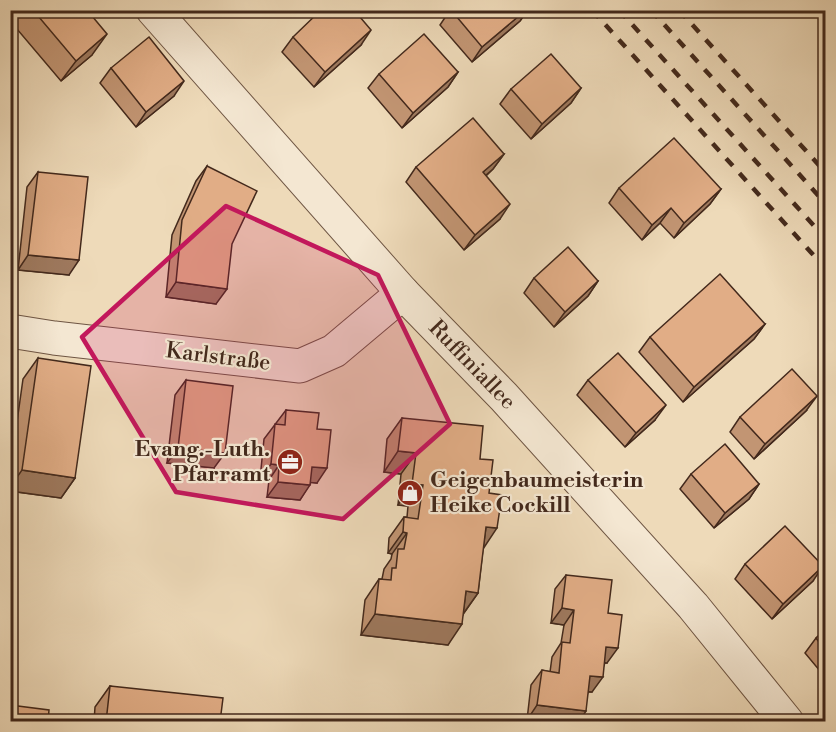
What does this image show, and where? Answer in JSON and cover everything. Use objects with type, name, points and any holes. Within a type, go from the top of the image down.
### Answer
[{"type":"street","name":"Ruffiniallee","points":[[153,10],[403,293],[512,406],[624,528],[693,606],[787,722]]},
{"type":"street","name":"Karlstraße","points":[[10,331],[300,366],[334,351],[403,293]]},
{"type":"highlighted area","points":[[226,206],[378,275],[450,424],[343,519],[176,492],[82,337]]},
{"type":"building","points":[[33,10],[87,10],[107,34],[76,61]]},
{"type":"building","points":[[321,10],[354,10],[371,30],[325,72],[293,37]]},
{"type":"building","points":[[451,10],[526,10],[482,47]]},
{"type":"building","points":[[424,34],[458,72],[413,113],[379,74]]},
{"type":"building","points":[[149,37],[184,81],[146,112],[111,68]]},
{"type":"building","points":[[551,54],[581,88],[542,124],[511,89]]},
{"type":"building","points":[[473,118],[504,154],[483,172],[510,204],[475,235],[416,167]]},
{"type":"building","points":[[674,138],[721,189],[684,223],[671,208],[652,225],[619,188]]},
{"type":"building","points":[[207,166],[257,191],[232,244],[227,289],[176,282],[182,220]]},
{"type":"building","points":[[38,172],[88,177],[79,260],[28,255]]},
{"type":"building","points":[[568,247],[598,281],[565,312],[534,278]]},
{"type":"building","points":[[720,274],[765,324],[694,387],[650,337]]},
{"type":"building","points":[[618,353],[666,405],[636,433],[588,380]]},
{"type":"building","points":[[38,358],[91,366],[75,478],[22,470]]},
{"type":"building","points":[[792,369],[817,396],[765,444],[740,417]]},
{"type":"building","points":[[186,380],[233,386],[225,453],[178,448]]},
{"type":"building","name":"Evang.-Luth. Pfarramt","points":[[286,410],[319,413],[317,429],[331,430],[327,468],[312,467],[310,485],[278,482],[279,465],[271,464],[275,424],[285,425]]},
{"type":"building","points":[[402,418],[483,426],[480,459],[493,460],[489,493],[502,495],[497,528],[486,527],[478,593],[466,591],[462,624],[375,614],[379,579],[391,580],[392,568],[396,568],[398,549],[404,549],[407,533],[403,532],[404,517],[418,519],[423,485],[412,484],[416,453],[398,451]]},
{"type":"building","points":[[725,444],[759,484],[725,513],[691,474]]},
{"type":"building","points":[[785,526],[823,566],[783,604],[745,564]]},
{"type":"building","points":[[566,575],[612,580],[608,613],[622,615],[618,648],[606,647],[603,677],[590,676],[586,711],[537,705],[542,670],[559,673],[562,642],[570,643],[574,610],[562,608]]},
{"type":"building","points":[[825,630],[825,650],[816,638]]},
{"type":"building","points":[[110,686],[223,698],[220,722],[106,722]]},
{"type":"building","points":[[10,705],[49,710],[48,722],[10,722]]},
{"type":"railway","points":[[592,10],[826,269]]},
{"type":"railway","points":[[619,10],[826,239]]},
{"type":"railway","points":[[651,10],[826,204]]},
{"type":"railway","points":[[679,10],[826,173]]},
{"type":"place","name":"Evang.-Luth. Pfarramt","points":[[290,462]]},
{"type":"place","name":"Geigenbaumeisterin Heike Cockill","points":[[410,493]]}]
